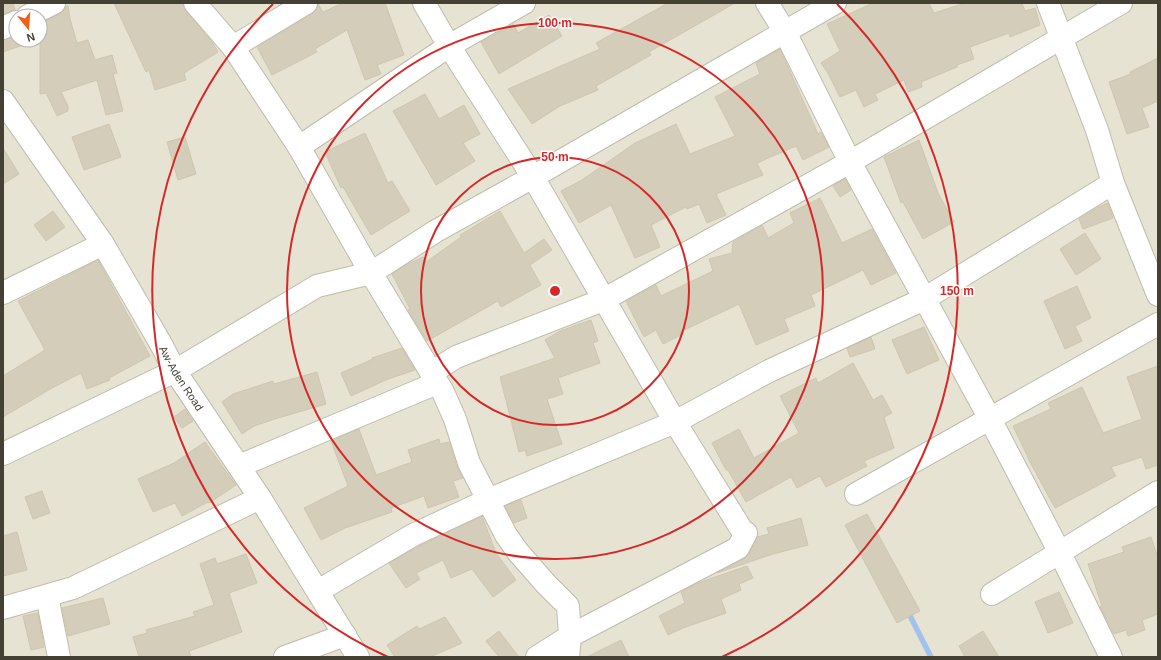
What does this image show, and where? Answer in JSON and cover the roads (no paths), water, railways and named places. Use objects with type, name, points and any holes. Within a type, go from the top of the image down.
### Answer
[{"type":"street","points":[[44,8],[54,3]]},
{"type":"street","points":[[195,3],[233,48],[299,147],[371,273],[443,392],[455,419],[469,463],[506,535],[518,552],[568,606],[569,646]]},
{"type":"street","points":[[233,48],[306,3]]},
{"type":"street","points":[[424,3],[533,177],[675,422],[743,532],[746,533],[738,548],[569,646],[537,657]]},
{"type":"street","points":[[299,147],[450,46],[524,3]]},
{"type":"street","points":[[767,3],[785,32],[850,162],[990,419],[1060,553],[1111,657]]},
{"type":"street","points":[[3,454],[175,371],[317,286],[371,273],[436,231],[533,177],[835,3]]},
{"type":"street","points":[[1048,3],[1097,130],[1113,183],[1158,295]]},
{"type":"street","points":[[239,466],[434,378],[456,357],[603,300],[850,162],[1121,3]]},
{"type":"street","name":"Aw-Aden Road","points":[[3,101],[102,244],[161,344],[175,371],[260,498],[358,657]]},
{"type":"street","points":[[318,591],[413,535],[488,500],[675,422],[769,371],[924,299],[1113,183]]},
{"type":"street","points":[[3,293],[102,244]]},
{"type":"street","points":[[856,494],[1158,324]]},
{"type":"street","points":[[992,594],[1158,492]]},
{"type":"street","points":[[3,608],[47,596],[79,585],[260,498]]},
{"type":"street","points":[[47,596],[59,657]]},
{"type":"street","points":[[286,657],[345,635]]},
{"type":"waterway","points":[[907,610],[931,657]]}]
